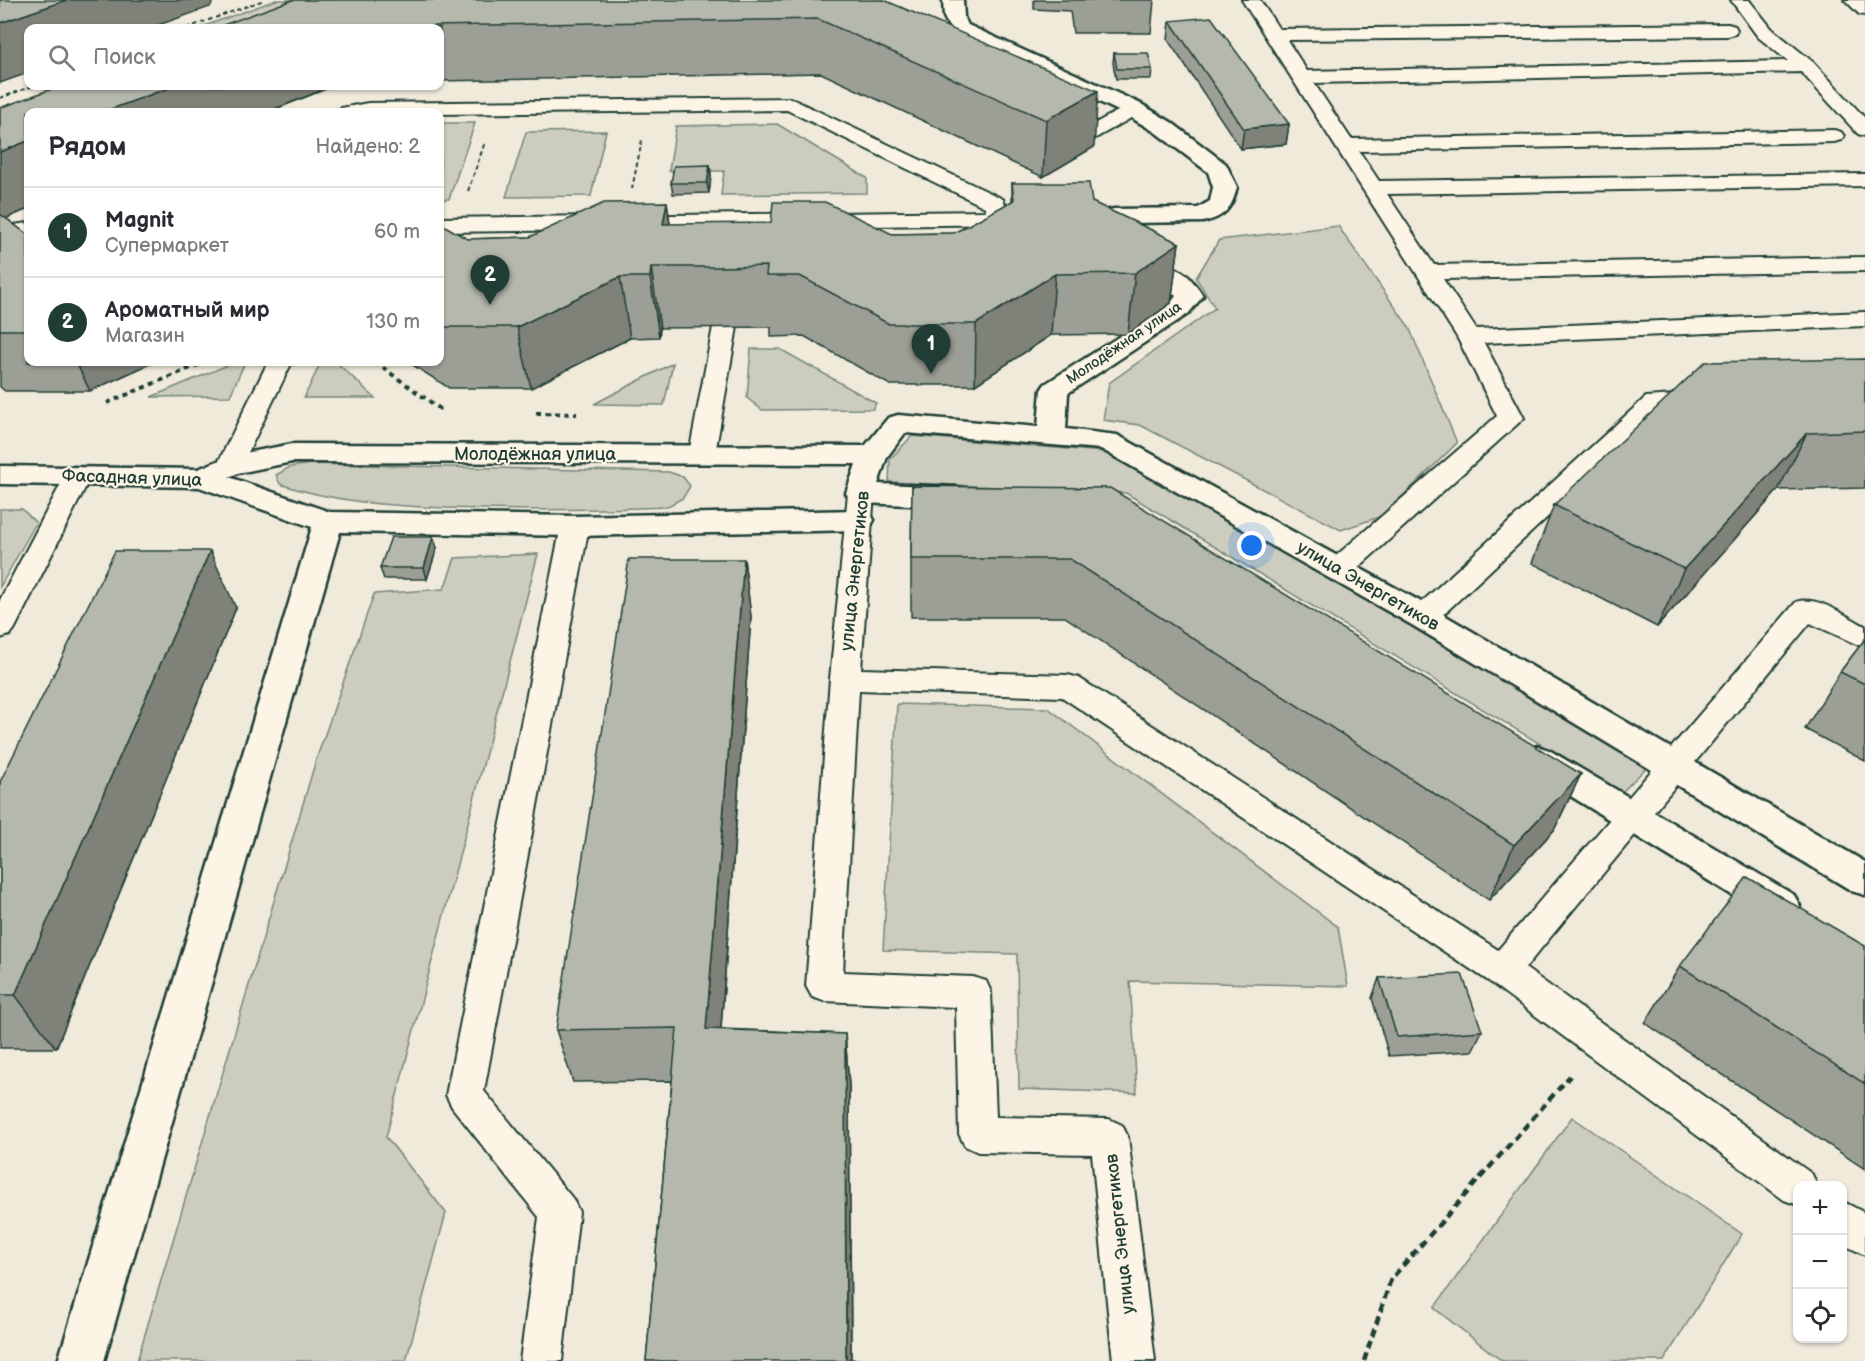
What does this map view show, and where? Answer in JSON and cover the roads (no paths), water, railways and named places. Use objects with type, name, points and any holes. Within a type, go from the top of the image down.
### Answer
[{"type":"street","name":"Молодёжная улица","points":[[953,0],[954,17],[959,28],[1133,109],[1163,127],[1218,169],[1225,187],[1221,204],[1203,215],[1103,216],[1124,249],[1137,259],[1177,280],[1190,296],[1179,309],[1055,390],[1052,436]]},
{"type":"street","name":"улица Энергетиков","points":[[860,507],[873,455],[898,424],[1107,441],[1422,617],[1865,880]]},
{"type":"street","name":"Молодёжная улица","points":[[202,478],[230,465],[292,453],[873,455]]},
{"type":"street","name":"Фасадная улица","points":[[0,475],[202,478],[328,522]]},
{"type":"street","points":[[81,1361],[328,522],[575,526],[679,524],[860,507],[991,498]]},
{"type":"street","points":[[1512,744],[1804,919]]},
{"type":"lane","points":[[1251,0],[1469,337],[1511,418],[1339,569]]},
{"type":"lane","points":[[1740,0],[1765,33],[1806,66],[1865,130]]},
{"type":"lane","points":[[1854,0],[1865,9]]},
{"type":"lane","points":[[1272,35],[1728,30]]},
{"type":"lane","points":[[1299,77],[1806,66]]},
{"type":"lane","points":[[432,108],[790,104],[995,204],[998,217]]},
{"type":"lane","points":[[1078,140],[1133,109]]},
{"type":"lane","points":[[1344,145],[1834,136]]},
{"type":"lane","points":[[1372,188],[1865,180]]},
{"type":"lane","points":[[448,225],[626,222],[741,231],[1033,217]]},
{"type":"lane","points":[[0,234],[24,231]]},
{"type":"lane","points":[[1427,272],[1865,264]]},
{"type":"lane","points":[[1469,337],[1865,319]]},
{"type":"lane","points":[[702,454],[725,327]]},
{"type":"lane","points":[[230,465],[278,366]]},
{"type":"lane","points":[[1422,617],[1654,402],[1725,400]]},
{"type":"lane","points":[[0,628],[78,476]]},
{"type":"lane","name":"улица Энергетиков","points":[[860,507],[845,679],[824,986],[973,992],[978,1134],[1109,1137],[1134,1361]]},
{"type":"lane","points":[[541,1361],[559,1212],[465,1095],[575,526]]},
{"type":"lane","points":[[1502,971],[1806,609],[1865,638]]},
{"type":"lane","points":[[845,679],[1068,686],[1502,971],[1793,1184]]},
{"type":"lane","points":[[1847,1223],[1865,1236]]},
{"type":"place","name":"Ароматный мир","points":[[490,305]]},
{"type":"place","name":"Magnit","points":[[931,374]]}]
